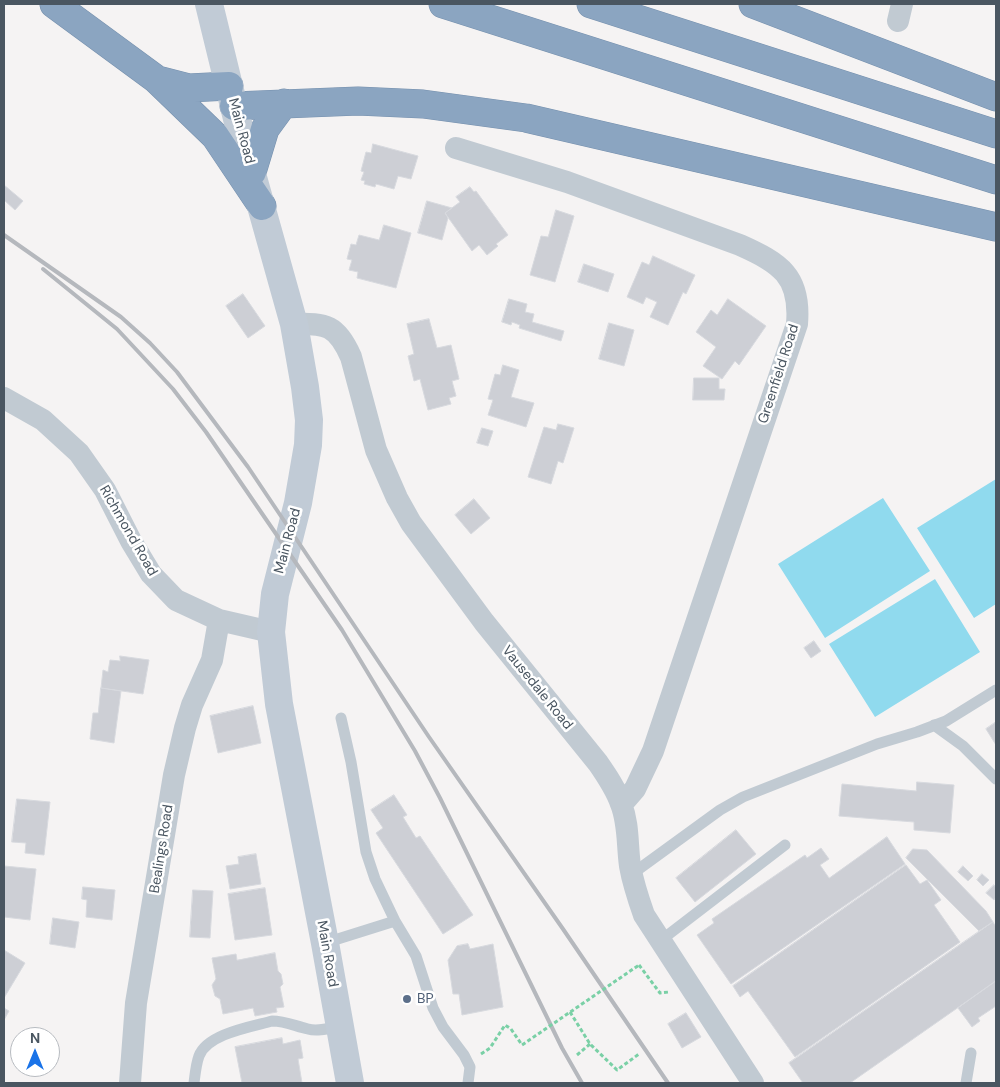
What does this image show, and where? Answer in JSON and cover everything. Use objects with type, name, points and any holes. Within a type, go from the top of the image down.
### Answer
[{"type":"highway","points":[[54,4],[156,79],[215,136],[262,206]]},
{"type":"highway","points":[[443,4],[996,180]]},
{"type":"highway","points":[[591,4],[996,134]]},
{"type":"highway","points":[[753,4],[996,97]]},
{"type":"highway","points":[[156,79],[189,88],[284,103],[358,101],[423,104],[526,118],[996,227]]},
{"type":"highway","points":[[252,172],[266,129],[284,103]]},
{"type":"main road","name":"Main Road","points":[[209,4],[252,172],[294,324],[306,388],[309,420],[308,445],[298,503],[275,594],[271,632],[278,704],[326,943],[350,1083]]},
{"type":"street","name":"Greenfield Road","points":[[456,148],[567,182],[740,245],[767,258],[785,273],[795,290],[798,308],[797,324],[653,751],[635,789],[622,804]]},
{"type":"street","name":"Vausedale Road","points":[[294,324],[314,323],[326,326],[337,333],[346,344],[351,356],[376,450],[410,523],[484,622],[610,780],[622,804],[628,834],[632,874],[644,915],[753,1083]]},
{"type":"street","name":"Richmond Road","points":[[4,398],[43,420],[79,453],[105,490],[131,541],[151,574],[176,600],[219,620],[271,632]]},
{"type":"street","name":"Bealings Road","points":[[130,1083],[136,1003],[174,775],[192,705],[212,660],[219,620]]},
{"type":"lane","points":[[632,874],[720,810],[743,797],[877,744],[946,721],[996,690]]},
{"type":"lane","points":[[341,718],[351,762],[366,852],[375,879],[395,921],[416,956],[433,1008],[443,1027],[468,1062],[470,1067],[469,1081]]},
{"type":"lane","points":[[934,725],[963,746],[996,779]]},
{"type":"lane","points":[[660,941],[785,845]]},
{"type":"lane","points":[[326,943],[395,921]]},
{"type":"lane","points":[[194,1083],[198,1057],[203,1047],[212,1040],[272,1021],[282,1021],[309,1030],[323,1030],[340,1026]]},
{"type":"lane","points":[[966,1083],[972,1053]]},
{"type":"path","points":[[468,1062],[490,1048],[505,1026],[511,1029],[522,1044],[639,965],[660,993]]},
{"type":"path","points":[[570,1012],[590,1044],[617,1070],[639,1054]]},
{"type":"path","points":[[577,1055],[590,1044]]},
{"type":"water","points":[[996,479],[996,604],[974,618],[917,528]]},
{"type":"water","points":[[883,498],[930,571],[825,638],[778,564]]},
{"type":"water","points":[[935,579],[980,652],[875,717],[829,644]]},
{"type":"building","points":[[373,144],[418,156],[411,179],[398,176],[394,189],[376,184],[375,187],[364,184],[365,181],[361,180],[364,172],[361,171],[366,152],[371,153]]},
{"type":"building","points":[[4,185],[23,201],[15,210],[4,200]]},
{"type":"building","points":[[470,187],[474,192],[476,191],[508,235],[496,244],[498,246],[487,255],[479,245],[472,251],[445,213],[460,202],[456,197]]},
{"type":"building","points":[[427,201],[452,208],[445,213],[448,218],[442,240],[418,233]]},
{"type":"building","points":[[556,210],[574,216],[555,282],[530,275],[541,236],[548,237]]},
{"type":"building","points":[[384,225],[411,233],[396,288],[357,278],[358,272],[349,270],[352,260],[347,259],[351,244],[356,245],[359,235],[379,240]]},
{"type":"building","points":[[653,256],[695,275],[686,294],[683,292],[668,325],[650,317],[657,302],[646,297],[643,304],[627,297],[642,262],[649,265]]},
{"type":"building","points":[[584,264],[614,274],[608,292],[578,282]]},
{"type":"building","points":[[243,294],[265,326],[248,338],[226,306]]},
{"type":"building","points":[[509,299],[527,304],[525,312],[534,314],[532,322],[564,331],[561,341],[519,328],[520,325],[512,322],[511,325],[502,322]]},
{"type":"building","points":[[728,299],[766,326],[739,365],[735,361],[722,379],[703,366],[716,347],[696,332],[711,310],[717,315]]},
{"type":"building","points":[[429,319],[437,348],[451,345],[459,379],[452,381],[456,396],[449,398],[451,404],[428,410],[420,379],[414,381],[408,356],[414,354],[407,324]]},
{"type":"building","points":[[609,323],[634,330],[624,366],[599,359]]},
{"type":"building","points":[[503,365],[519,370],[511,397],[534,403],[526,427],[488,415],[493,400],[488,399],[495,374],[500,375]]},
{"type":"building","points":[[694,378],[719,378],[719,389],[725,389],[724,400],[693,400]]},
{"type":"building","points":[[558,424],[574,428],[563,463],[558,461],[551,484],[528,477],[544,427],[556,430]]},
{"type":"building","points":[[482,428],[493,431],[488,446],[477,443]]},
{"type":"building","points":[[474,499],[490,518],[471,534],[455,515]]},
{"type":"building","points":[[814,641],[821,651],[811,658],[804,648]]},
{"type":"building","points":[[120,656],[149,660],[143,694],[101,688],[103,670],[108,672],[110,660],[120,661]]},
{"type":"building","points":[[101,688],[121,691],[114,743],[90,739],[93,713],[98,713]]},
{"type":"building","points":[[253,706],[261,743],[218,753],[210,716]]},
{"type":"building","points":[[996,722],[996,745],[986,729]]},
{"type":"building","points":[[917,782],[954,785],[950,833],[914,830],[914,822],[839,816],[842,784],[916,791]]},
{"type":"building","points":[[394,795],[407,815],[403,817],[416,838],[420,836],[473,915],[443,934],[376,833],[383,828],[371,810]]},
{"type":"building","points":[[17,799],[50,802],[44,855],[25,853],[26,843],[12,842]]},
{"type":"building","points":[[736,830],[756,854],[695,902],[676,878]]},
{"type":"building","points":[[887,837],[905,864],[731,984],[697,935],[714,923],[712,919],[805,855],[807,858],[821,848],[829,859],[820,865],[829,878]]},
{"type":"building","points":[[913,849],[927,850],[986,911],[993,922],[979,931],[906,858]]},
{"type":"building","points":[[256,854],[261,884],[230,889],[226,866],[239,864],[238,857]]},
{"type":"building","points":[[906,865],[920,884],[927,880],[941,900],[934,905],[960,942],[795,1057],[748,991],[740,997],[733,986]]},
{"type":"building","points":[[4,866],[36,869],[30,920],[4,917]]},
{"type":"building","points":[[963,866],[973,876],[968,881],[958,872]]},
{"type":"building","points":[[982,874],[989,880],[983,886],[977,880]]},
{"type":"building","points":[[994,885],[996,897],[994,900],[986,893]]},
{"type":"building","points":[[83,887],[115,890],[112,920],[86,917],[87,900],[82,899]]},
{"type":"building","points":[[265,888],[272,935],[235,940],[228,894]]},
{"type":"building","points":[[193,890],[213,891],[210,938],[190,937]]},
{"type":"building","points":[[53,918],[79,922],[75,948],[50,944]]},
{"type":"building","points":[[993,922],[996,927],[996,981],[850,1083],[803,1083],[789,1063]]},
{"type":"building","points":[[468,944],[470,949],[493,944],[503,1007],[462,1015],[459,994],[453,994],[448,960],[457,946]]},
{"type":"building","points":[[4,950],[25,963],[4,998]]},
{"type":"building","points":[[275,953],[278,971],[281,974],[283,984],[280,987],[284,1007],[276,1008],[277,1012],[255,1016],[253,1008],[223,1014],[220,999],[215,996],[212,985],[216,979],[212,958],[236,954],[237,960]]},
{"type":"building","points":[[996,981],[996,1006],[978,1018],[980,1021],[972,1027],[958,1008]]},
{"type":"building","points":[[4,1008],[9,1011],[4,1020]]},
{"type":"building","points":[[686,1013],[701,1037],[682,1048],[668,1024]]},
{"type":"building","points":[[282,1038],[283,1044],[300,1040],[303,1058],[298,1059],[302,1083],[242,1083],[235,1047]]},
{"type":"railway","points":[[4,235],[121,317],[150,343],[177,372],[248,467],[429,737],[668,1083]]},
{"type":"railway","points":[[43,269],[117,329],[173,389],[206,432],[342,630],[415,751],[440,798],[562,1048],[582,1083]]},
{"type":"place","name":"BP","points":[[407,999]]}]
